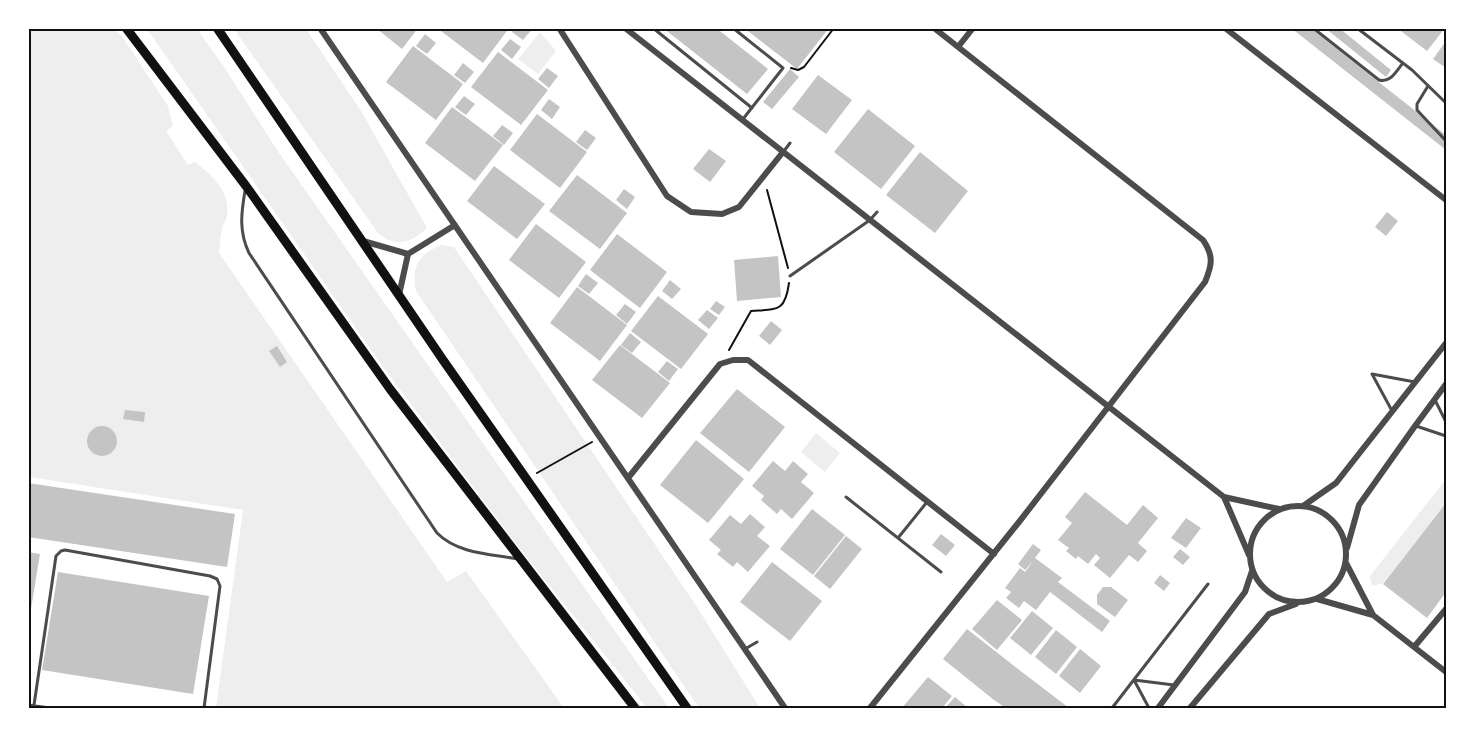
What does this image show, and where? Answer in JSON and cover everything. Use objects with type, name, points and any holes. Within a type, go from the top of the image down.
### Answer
[{"type":"main road","points":[[126,28],[246,186],[390,389],[635,708]]},
{"type":"main road","points":[[217,28],[399,296],[687,708]]},
{"type":"street","points":[[320,28],[785,708]]},
{"type":"street","points":[[559,28],[667,196],[691,212],[722,214],[739,207],[783,152]]},
{"type":"street","points":[[625,28],[1224,498],[1279,509],[1302,506],[1318,510],[1332,519],[1342,532],[1346,548],[1346,564],[1340,579],[1330,591],[1317,599],[1269,614],[1193,707]]},
{"type":"street","points":[[870,708],[994,554],[1205,282],[1212,264],[1210,251],[1203,240],[934,28]]},
{"type":"street","points":[[958,47],[973,28]]},
{"type":"street","points":[[1225,28],[1446,200]]},
{"type":"street","points":[[399,296],[408,254],[455,225]]},
{"type":"street","points":[[362,241],[408,254]]},
{"type":"street","points":[[1302,506],[1336,483],[1446,344]]},
{"type":"street","points":[[628,478],[720,364],[733,360],[748,360],[994,554]]},
{"type":"street","points":[[1346,548],[1359,505],[1446,384]]},
{"type":"street","points":[[1224,498],[1249,555],[1252,571],[1260,584],[1271,595],[1285,601],[1300,603]]},
{"type":"street","points":[[1249,555],[1251,540],[1257,527],[1279,509]]},
{"type":"street","points":[[1346,564],[1373,615]]},
{"type":"street","points":[[1158,708],[1245,592],[1252,571]]},
{"type":"street","points":[[1317,599],[1373,615],[1446,672]]},
{"type":"street","points":[[1414,647],[1446,609]]},
{"type":"lane","points":[[653,28],[752,108]]},
{"type":"lane","points":[[732,28],[783,68],[742,120]]},
{"type":"lane","points":[[1313,28],[1379,80],[1390,78],[1403,63]]},
{"type":"lane","points":[[1357,28],[1403,63],[1446,103]]},
{"type":"lane","points":[[1428,86],[1417,104],[1417,110],[1446,141]]},
{"type":"lane","points":[[783,152],[790,142]]},
{"type":"lane","points":[[246,186],[241,226],[249,253],[437,533],[448,543],[462,549],[522,560]]},
{"type":"lane","points":[[790,276],[870,220],[877,212]]},
{"type":"lane","points":[[1393,412],[1372,374],[1416,382]]},
{"type":"lane","points":[[1435,399],[1446,422]]},
{"type":"lane","points":[[1415,426],[1446,436]]},
{"type":"lane","points":[[846,497],[941,572]]},
{"type":"lane","points":[[898,538],[927,502]]},
{"type":"lane","points":[[34,705],[56,560],[58,553],[65,550],[217,579],[220,586],[204,708]]},
{"type":"lane","points":[[1112,708],[1209,584]]},
{"type":"lane","points":[[745,649],[758,642]]},
{"type":"lane","points":[[1134,680],[1176,686]]},
{"type":"lane","points":[[1134,680],[1149,708]]},
{"type":"lane","points":[[28,705],[50,708]]},
{"type":"path","points":[[783,68],[798,70],[804,67],[834,28]]},
{"type":"path","points":[[720,364],[751,311],[778,309],[786,301],[790,276],[764,178]]},
{"type":"path","points":[[526,478],[600,437]]},
{"type":"shaded area","points":[[28,29],[114,29],[121,35],[168,106],[173,126],[166,131],[188,165],[195,162],[214,178],[223,192],[226,199],[227,216],[222,227],[219,253],[447,582],[466,571],[564,708],[216,708],[243,510],[29,477]]},
{"type":"shaded area","points":[[147,29],[197,29],[277,150],[669,708],[647,708],[513,540],[383,367]]},
{"type":"shaded area","points":[[234,29],[306,29],[361,111],[427,228],[403,242],[391,241],[378,233]]},
{"type":"shaded area","points":[[540,32],[556,51],[538,74],[518,59]]},
{"type":"shaded area","points":[[441,245],[454,247],[697,607],[760,708],[699,708],[416,291],[415,275],[418,262],[427,253]]},
{"type":"shaded area","points":[[816,433],[840,453],[825,472],[801,452]]},
{"type":"shaded area","points":[[1446,479],[1446,503],[1383,583],[1372,586],[1370,576]]},
{"type":"building","points":[[376,28],[418,28],[402,49]]},
{"type":"building","points":[[437,28],[509,28],[483,63]]},
{"type":"building","points":[[515,28],[533,28],[523,40],[512,32]]},
{"type":"building","points":[[663,28],[716,28],[768,69],[747,94]]},
{"type":"building","points":[[744,28],[829,28],[797,69]]},
{"type":"building","points":[[1291,28],[1310,28],[1446,135],[1446,150]]},
{"type":"building","points":[[1325,28],[1339,28],[1391,70],[1386,77]]},
{"type":"building","points":[[1397,28],[1445,28],[1427,51]]},
{"type":"building","points":[[425,34],[436,43],[427,54],[416,46]]},
{"type":"building","points":[[510,39],[521,47],[512,59],[501,50]]},
{"type":"building","points":[[1446,41],[1446,68],[1433,59]]},
{"type":"building","points":[[413,46],[463,84],[436,120],[386,82]]},
{"type":"building","points":[[498,52],[548,90],[521,125],[471,87]]},
{"type":"building","points":[[463,63],[474,72],[465,83],[454,75]]},
{"type":"building","points":[[547,68],[558,76],[549,88],[538,79]]},
{"type":"building","points":[[790,69],[799,77],[772,109],[763,102]]},
{"type":"building","points":[[818,75],[852,100],[826,134],[792,109]]},
{"type":"building","points":[[464,96],[475,104],[466,115],[455,107]]},
{"type":"building","points":[[549,99],[560,107],[552,119],[541,110]]},
{"type":"building","points":[[452,107],[503,145],[475,181],[425,143]]},
{"type":"building","points":[[868,109],[915,146],[881,189],[834,152]]},
{"type":"building","points":[[537,114],[587,152],[560,188],[510,150]]},
{"type":"building","points":[[502,125],[513,133],[504,145],[493,136]]},
{"type":"building","points":[[585,130],[596,138],[587,150],[576,142]]},
{"type":"building","points":[[709,149],[726,161],[710,182],[693,169]]},
{"type":"building","points":[[920,152],[968,191],[935,233],[886,195]]},
{"type":"building","points":[[494,166],[545,204],[517,239],[467,201]]},
{"type":"building","points":[[577,175],[627,213],[600,249],[549,211]]},
{"type":"building","points":[[624,189],[635,197],[627,209],[616,200]]},
{"type":"building","points":[[1387,212],[1398,221],[1386,236],[1375,227]]},
{"type":"building","points":[[536,224],[586,262],[559,298],[509,260]]},
{"type":"building","points":[[617,234],[667,272],[640,308],[590,270]]},
{"type":"building","points":[[778,256],[781,297],[737,301],[734,260]]},
{"type":"building","points":[[586,274],[598,283],[589,294],[578,286]]},
{"type":"building","points":[[670,280],[681,289],[672,299],[662,291]]},
{"type":"building","points":[[577,287],[627,325],[600,361],[550,323]]},
{"type":"building","points":[[658,296],[708,334],[681,369],[631,331]]},
{"type":"building","points":[[716,301],[725,307],[719,315],[710,309]]},
{"type":"building","points":[[625,304],[636,312],[627,324],[616,315]]},
{"type":"building","points":[[707,310],[718,318],[709,329],[698,320]]},
{"type":"building","points":[[771,321],[782,330],[770,345],[759,336]]},
{"type":"building","points":[[630,333],[641,342],[632,353],[621,345]]},
{"type":"building","points":[[620,345],[670,383],[642,418],[592,380]]},
{"type":"building","points":[[277,346],[287,362],[280,367],[269,351]]},
{"type":"building","points":[[667,361],[678,369],[669,381],[658,372]]},
{"type":"building","points":[[737,389],[785,427],[749,472],[700,433]]},
{"type":"building","points":[[125,410],[145,412],[144,422],[123,419]]},
{"type":"building","points":[[102,426],[113,430],[117,441],[113,452],[102,456],[91,452],[87,441],[91,430]]},
{"type":"building","points":[[696,440],[744,479],[708,523],[660,485]]},
{"type":"building","points":[[773,461],[785,471],[793,461],[808,474],[801,482],[814,493],[792,519],[781,509],[777,514],[761,500],[764,496],[752,486]]},
{"type":"building","points":[[28,483],[235,514],[227,567],[28,537]]},
{"type":"building","points":[[1085,492],[1127,525],[1143,505],[1158,518],[1138,543],[1147,551],[1138,562],[1129,555],[1110,578],[1094,565],[1100,558],[1096,554],[1088,564],[1078,556],[1076,559],[1066,551],[1069,548],[1058,540],[1072,523],[1065,517]]},
{"type":"building","points":[[1446,503],[1446,592],[1427,618],[1383,584]]},
{"type":"building","points":[[812,509],[845,535],[813,575],[780,549]]},
{"type":"building","points":[[750,514],[765,527],[757,536],[770,546],[748,572],[737,562],[733,567],[717,554],[721,550],[709,540],[730,515],[741,524]]},
{"type":"building","points":[[1186,518],[1201,528],[1186,548],[1171,538]]},
{"type":"building","points":[[941,534],[955,545],[946,556],[932,545]]},
{"type":"building","points":[[846,536],[862,549],[830,589],[814,576]]},
{"type":"building","points":[[1033,544],[1041,550],[1035,558],[1062,578],[1058,582],[1110,621],[1102,632],[1050,592],[1036,610],[1024,601],[1019,608],[1006,598],[1011,592],[1005,588],[1020,568],[1025,572],[1033,561],[1025,570],[1018,564]]},
{"type":"building","points":[[1180,549],[1190,557],[1183,565],[1173,557]]},
{"type":"building","points":[[28,552],[40,554],[30,615],[28,615]]},
{"type":"building","points":[[772,562],[822,601],[790,641],[740,602]]},
{"type":"building","points":[[58,572],[209,596],[193,694],[42,670]]},
{"type":"building","points":[[1160,575],[1170,583],[1164,591],[1154,583]]},
{"type":"building","points":[[1103,587],[1111,587],[1128,600],[1115,617],[1097,604],[1097,595]]},
{"type":"building","points":[[997,600],[1022,620],[997,650],[972,629]]},
{"type":"building","points":[[1032,611],[1053,628],[1031,655],[1010,638]]},
{"type":"building","points":[[967,629],[1069,708],[1006,708],[994,700],[943,659]]},
{"type":"building","points":[[1056,630],[1077,647],[1056,674],[1035,657]]},
{"type":"building","points":[[1080,649],[1101,666],[1080,693],[1059,676]]},
{"type":"building","points":[[928,677],[952,696],[942,708],[902,708]]},
{"type":"building","points":[[955,697],[968,708],[945,708]]}]
